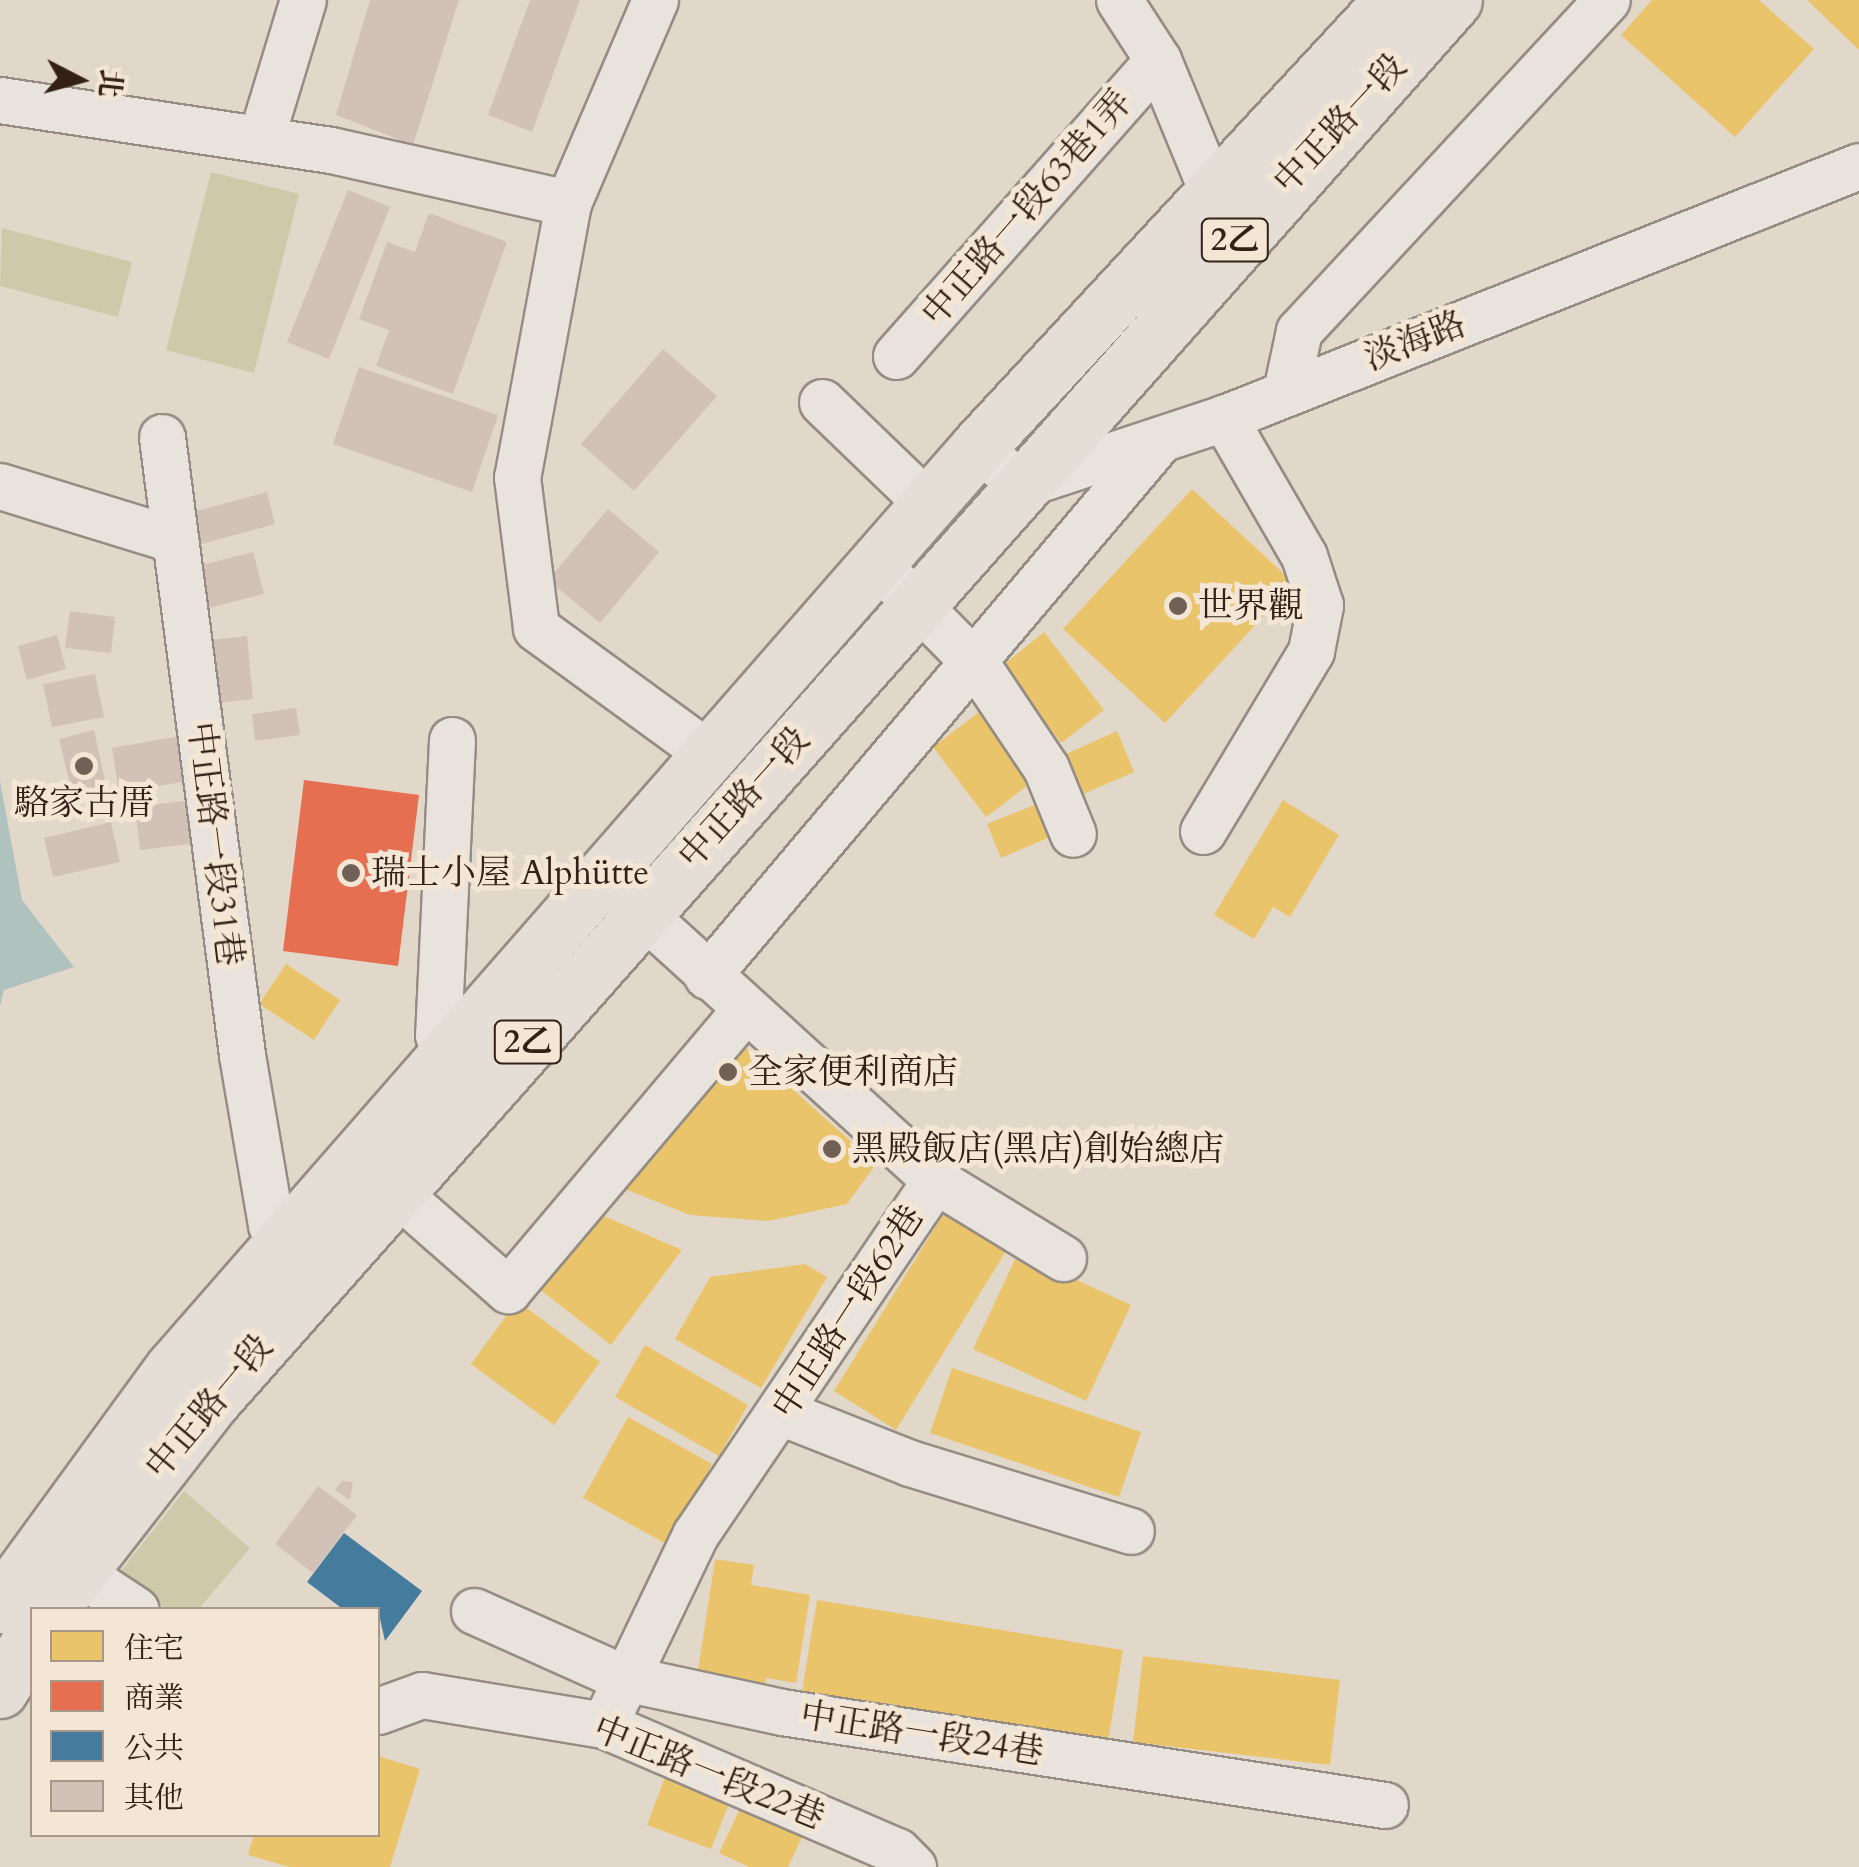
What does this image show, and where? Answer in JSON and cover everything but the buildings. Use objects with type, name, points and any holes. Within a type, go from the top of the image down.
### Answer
[{"type":"main road","name":"中正路一段","points":[[0,1606],[40,1539],[173,1368],[456,1054],[624,897],[916,603],[1021,485],[1392,0]]},
{"type":"main road","name":"中正路一段","points":[[62,1589],[396,1192],[624,897],[713,757],[876,563],[978,447],[1454,0]]},
{"type":"main road","points":[[0,1690],[30,1639]]},
{"type":"street","points":[[261,138],[303,0]]},
{"type":"street","points":[[655,0],[568,203],[517,478],[536,628],[713,757]]},
{"type":"street","points":[[1118,0],[1158,60],[1173,114],[1236,205]]},
{"type":"street","points":[[1286,391],[1299,330],[1606,0]]},
{"type":"street","name":"中正路一段63巷1弄","points":[[896,356],[1158,60]]},
{"type":"street","points":[[0,100],[261,138],[568,203]]},
{"type":"street","name":"淡海路","points":[[1021,485],[1224,418],[1859,166]]},
{"type":"street","points":[[822,402],[928,504]]},
{"type":"street","points":[[1203,830],[1311,651],[1320,605],[1304,556],[1224,418]]},
{"type":"street","name":"中正路一段31巷","points":[[162,437],[242,1055],[271,1225],[287,1245]]},
{"type":"street","points":[[707,976],[977,664],[1160,440]]},
{"type":"street","points":[[978,447],[1021,485]]},
{"type":"street","points":[[0,486],[175,540]]},
{"type":"street","points":[[876,563],[977,664],[1046,768],[1073,834]]},
{"type":"street","points":[[452,740],[438,1035],[456,1054]]},
{"type":"street","name":"中正路一段62巷","points":[[604,1725],[695,1535],[784,1413],[935,1180],[624,897]]},
{"type":"street","points":[[396,1192],[508,1290],[745,1010]]},
{"type":"street","points":[[935,1180],[1063,1258]]},
{"type":"street","points":[[784,1413],[910,1463],[1131,1532]]},
{"type":"street","points":[[62,1589],[125,1607]]},
{"type":"street","name":"中正路一段24巷","points":[[474,1611],[624,1678],[782,1712],[1385,1805]]},
{"type":"street","name":"中正路一段22巷","points":[[380,1710],[422,1695],[604,1725],[897,1851],[913,1867]]},
{"type":"shaded area","points":[[211,172],[299,194],[254,373],[166,350]]},
{"type":"shaded area","points":[[2,228],[132,262],[118,317],[0,286]]},
{"type":"shaded area","points":[[0,781],[22,900],[74,967],[4,990],[0,1006]]},
{"type":"shaded area","points":[[184,1491],[250,1548],[201,1607],[164,1607],[120,1572]]},
{"type":"place","name":"世界觀","points":[[1178,606]]},
{"type":"place","name":"駱家古厝","points":[[84,766]]},
{"type":"place","name":"瑞士小屋 Alphütte","points":[[351,873]]},
{"type":"place","name":"全家便利商店","points":[[728,1072]]},
{"type":"place","name":"黑殿飯店(黑店)創始總店","points":[[832,1149]]}]
